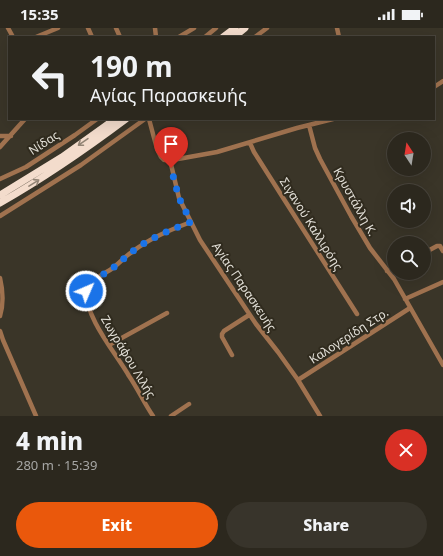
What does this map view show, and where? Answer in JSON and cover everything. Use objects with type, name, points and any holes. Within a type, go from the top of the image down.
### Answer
[{"type":"highway","points":[[224,36],[235,28]]},
{"type":"highway","points":[[235,36],[246,28]]},
{"type":"highway","points":[[0,195],[62,157],[114,120]]},
{"type":"highway","points":[[0,203],[45,176],[125,120]]},
{"type":"street","points":[[38,36],[58,28]]},
{"type":"street","points":[[181,36],[194,28]]},
{"type":"street","points":[[206,36],[216,28]]},
{"type":"street","points":[[256,36],[267,28]]},
{"type":"street","points":[[0,147],[24,120]]},
{"type":"street","name":"Νίδας","points":[[0,179],[26,167],[96,120]]},
{"type":"street","points":[[0,216],[81,165],[144,120]]},
{"type":"street","points":[[149,120],[158,153],[164,160],[217,152],[329,120]]},
{"type":"street","name":"Κρυστάλλη Κ.","points":[[309,125],[315,148],[324,168],[363,238],[387,270]]},
{"type":"street","points":[[0,136],[11,136]]},
{"type":"street","name":"Σιγανού Καλλιρόης","points":[[250,143],[280,194],[356,314]]},
{"type":"street","name":"Αγίας Παρασκευής","points":[[170,160],[179,198],[200,240],[249,315],[298,380],[320,416]]},
{"type":"street","name":"Ζωγράφου Λιλής","points":[[153,416],[144,404],[128,373],[109,345],[91,311],[86,293],[87,287],[90,283],[112,269],[128,254],[142,245],[166,231],[191,222]]},
{"type":"street","points":[[431,249],[440,246],[443,250]]},
{"type":"street","points":[[0,278],[3,300],[0,316]]},
{"type":"street","name":"Κρυστάλλη Κ.","points":[[395,280],[443,365]]},
{"type":"street","points":[[405,299],[443,282]]},
{"type":"street","name":"Καλογερίδη Στρ.","points":[[298,380],[410,308]]},
{"type":"street","points":[[109,345],[167,313]]},
{"type":"street","points":[[232,355],[222,337],[222,334],[224,331],[249,315]]},
{"type":"street","points":[[0,331],[34,414]]},
{"type":"street","points":[[171,416],[189,404]]},
{"type":"route","points":[[86,291],[90,283],[112,269],[128,254],[166,231],[191,222],[179,198],[171,168]]}]
